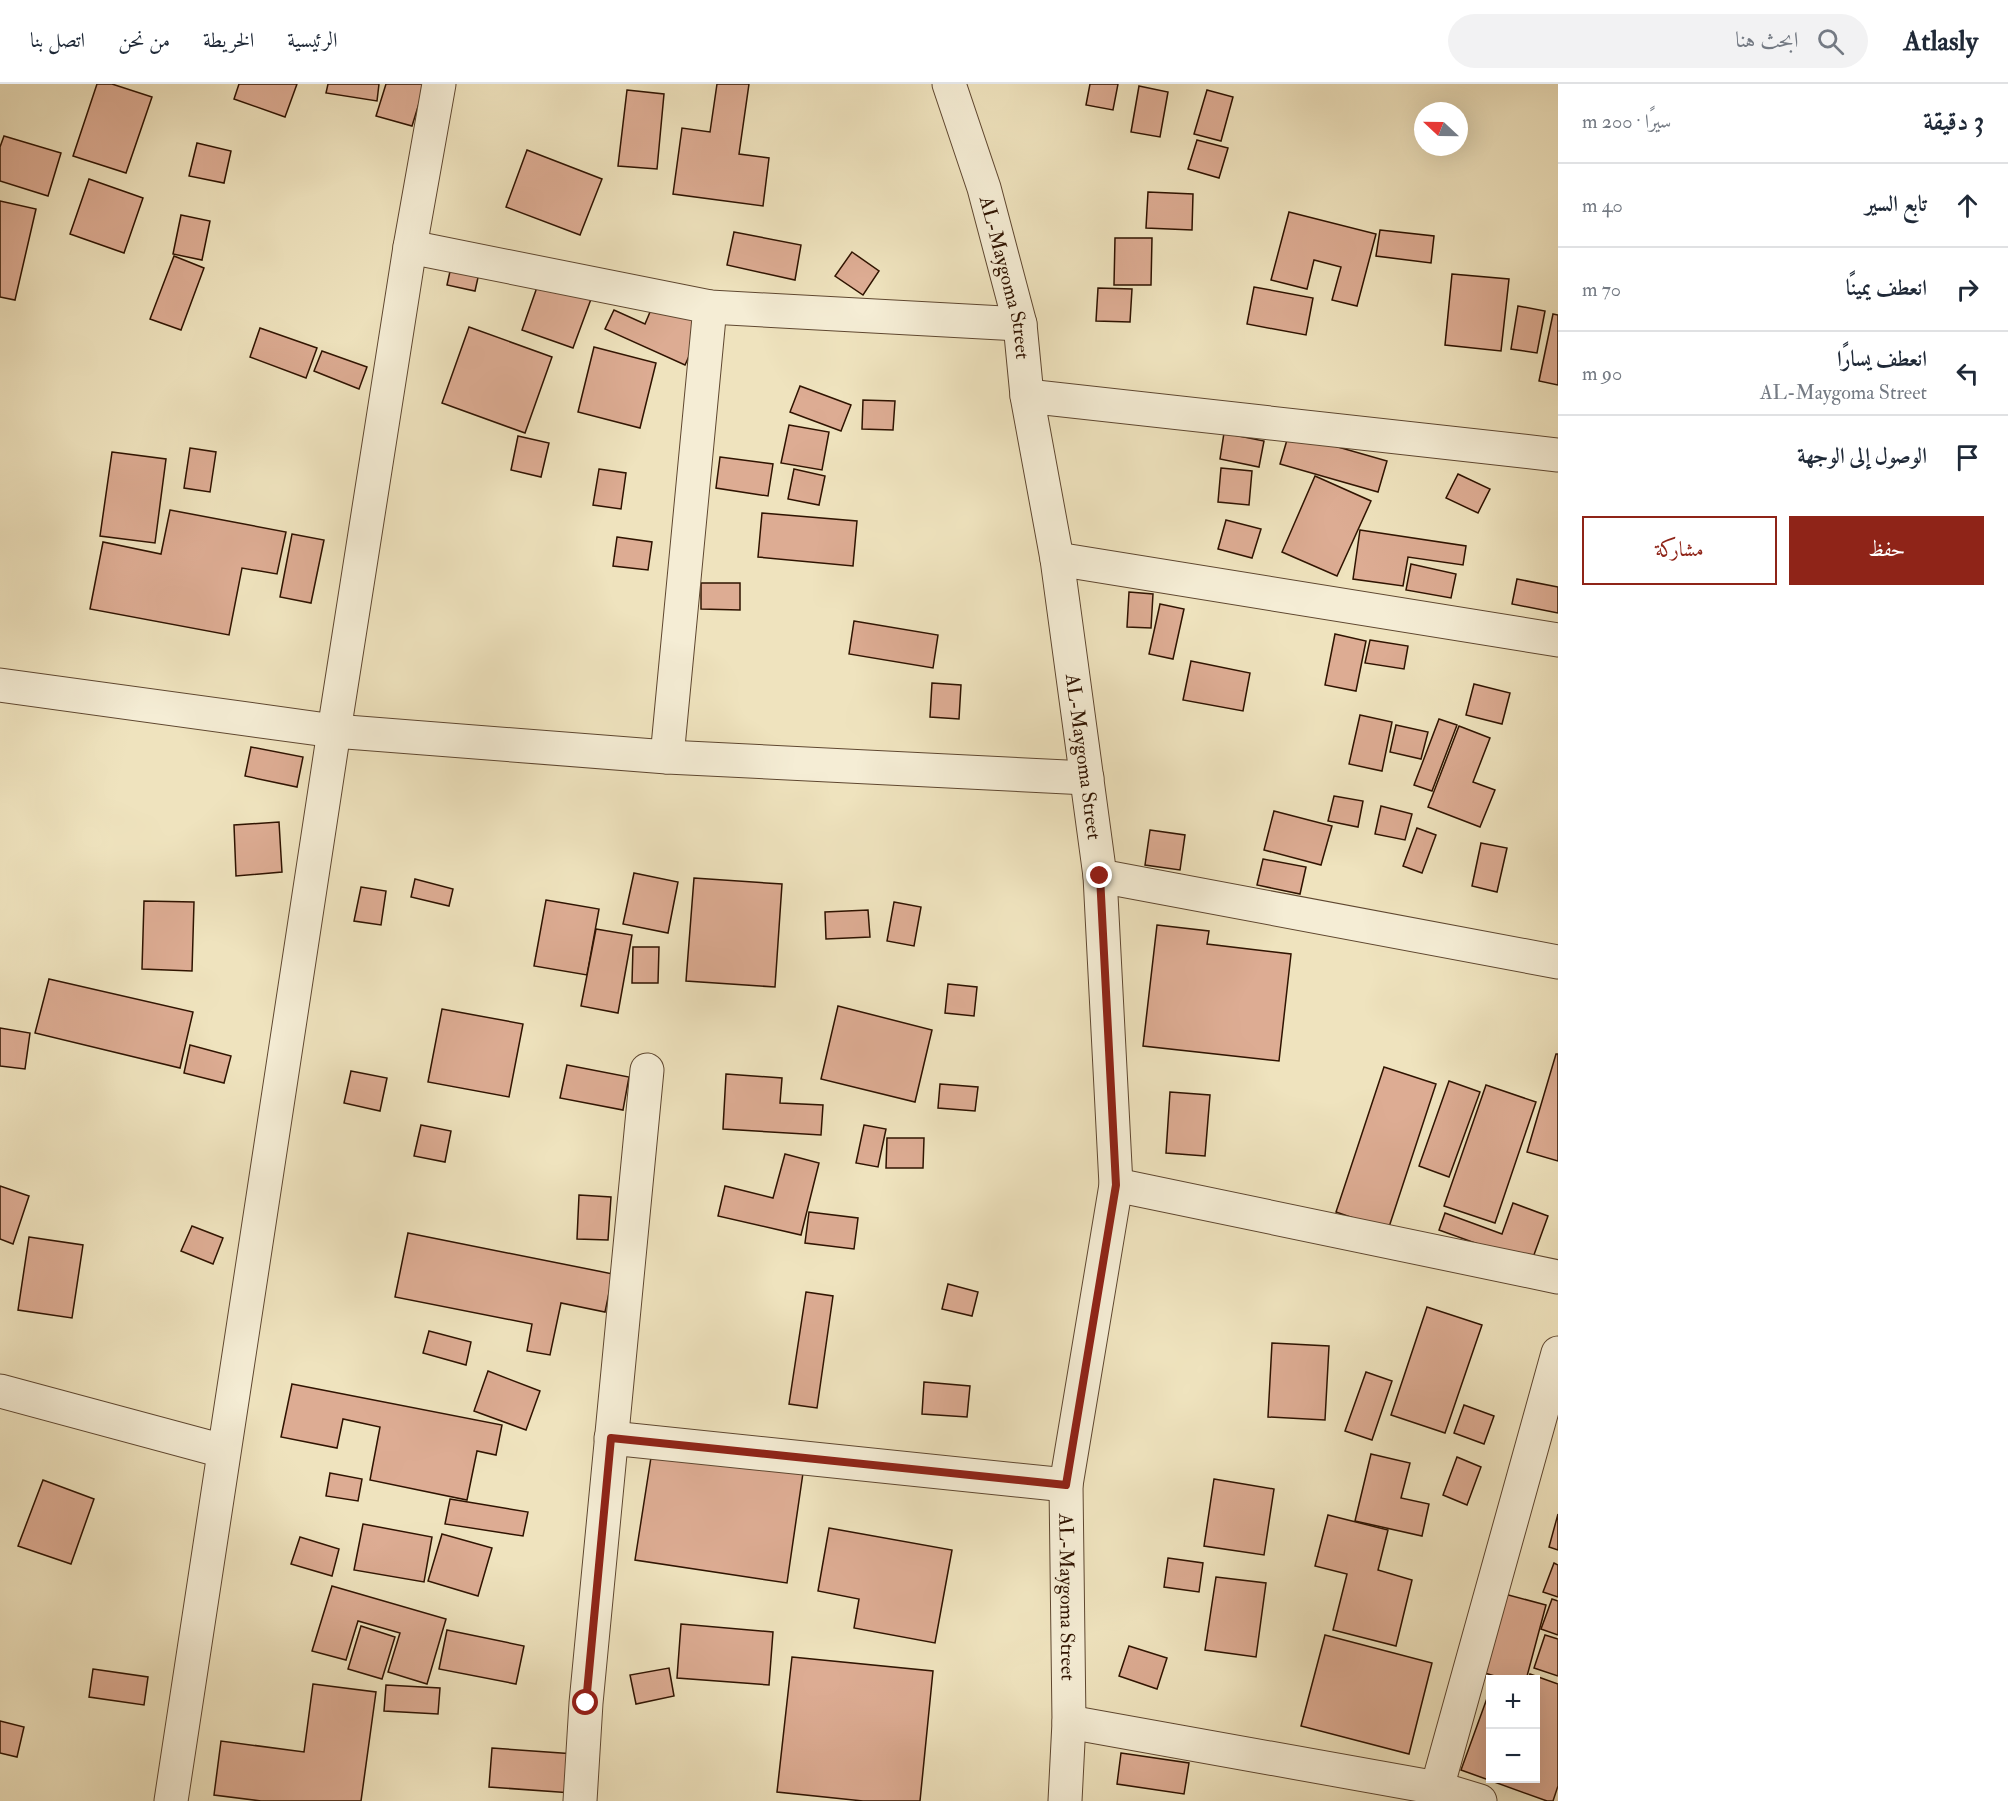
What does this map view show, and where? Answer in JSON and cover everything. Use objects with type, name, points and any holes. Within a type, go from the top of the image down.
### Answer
[{"type":"street","points":[[171,1801],[334,731],[410,247],[439,84]]},
{"type":"street","name":"AL-Maygoma Street","points":[[948,84],[984,188],[1020,324],[1027,396],[1057,559],[1100,876],[1116,1185],[1066,1485],[1069,1722],[1065,1801]]},
{"type":"street","points":[[410,247],[710,307],[1020,324]]},
{"type":"street","points":[[667,757],[710,307]]},
{"type":"street","points":[[1027,396],[1558,455]]},
{"type":"street","points":[[1057,559],[1558,639]]},
{"type":"street","points":[[0,685],[334,731],[667,757],[1087,778]]},
{"type":"street","points":[[1100,876],[1558,962]]},
{"type":"street","points":[[580,1801],[586,1703],[646,1070]]},
{"type":"street","points":[[1116,1185],[1558,1277]]},
{"type":"street","points":[[1437,1788],[1558,1353]]},
{"type":"street","points":[[0,1391],[224,1451]]},
{"type":"street","points":[[611,1438],[1066,1485]]},
{"type":"street","points":[[1069,1722],[1437,1788],[1479,1801]]},
{"type":"building","points":[[97,84],[112,84],[152,97],[126,173],[73,156]]},
{"type":"building","points":[[239,84],[297,84],[285,117],[234,99]]},
{"type":"building","points":[[328,84],[379,84],[377,101],[326,93]]},
{"type":"building","points":[[386,84],[425,84],[412,126],[376,116]]},
{"type":"building","points":[[717,84],[749,84],[739,154],[769,158],[763,206],[673,194],[682,128],[710,132]]},
{"type":"building","points":[[1090,84],[1118,84],[1113,110],[1086,105]]},
{"type":"building","points":[[1139,86],[1168,92],[1160,137],[1131,132]]},
{"type":"building","points":[[627,90],[664,94],[657,169],[618,166]]},
{"type":"building","points":[[1207,90],[1233,97],[1221,141],[1194,134]]},
{"type":"building","points":[[4,136],[61,153],[48,196],[0,181],[0,147]]},
{"type":"building","points":[[1197,140],[1228,148],[1219,178],[1188,169]]},
{"type":"building","points":[[197,143],[231,151],[224,183],[189,176]]},
{"type":"building","points":[[527,150],[602,179],[580,235],[506,207]]},
{"type":"building","points":[[89,179],[143,198],[124,253],[70,234]]},
{"type":"building","points":[[1148,192],[1193,194],[1192,230],[1146,228]]},
{"type":"building","points":[[0,201],[36,209],[15,300],[0,297]]},
{"type":"building","points":[[1289,212],[1376,234],[1357,306],[1332,300],[1341,267],[1314,260],[1307,289],[1271,280]]},
{"type":"building","points":[[181,215],[210,221],[202,260],[173,254]]},
{"type":"building","points":[[1380,230],[1434,236],[1431,263],[1376,256]]},
{"type":"building","points":[[734,232],[801,245],[795,280],[727,265]]},
{"type":"building","points":[[1115,238],[1152,238],[1151,285],[1114,285]]},
{"type":"building","points":[[852,252],[879,271],[863,295],[835,276]]},
{"type":"building","points":[[174,256],[204,268],[181,330],[150,319]]},
{"type":"building","points":[[453,258],[481,264],[475,291],[447,285]]},
{"type":"building","points":[[542,273],[594,291],[573,348],[522,330]]},
{"type":"building","points":[[1452,274],[1509,279],[1501,351],[1445,345]]},
{"type":"building","points":[[1254,287],[1313,298],[1306,335],[1247,324]]},
{"type":"building","points":[[660,288],[710,310],[685,365],[605,329],[614,310],[645,324]]},
{"type":"building","points":[[1098,288],[1132,289],[1130,322],[1096,321]]},
{"type":"building","points":[[1518,306],[1545,311],[1537,353],[1511,349]]},
{"type":"building","points":[[1553,314],[1558,315],[1558,385],[1539,381]]},
{"type":"building","points":[[469,327],[552,357],[525,433],[442,403]]},
{"type":"building","points":[[260,328],[317,348],[306,378],[250,357]]},
{"type":"building","points":[[594,347],[656,363],[640,428],[578,412]]},
{"type":"building","points":[[322,351],[367,367],[359,389],[314,371]]},
{"type":"building","points":[[800,386],[851,405],[841,431],[790,412]]},
{"type":"building","points":[[863,400],[895,401],[893,430],[862,429]]},
{"type":"building","points":[[789,425],[829,432],[822,470],[781,463]]},
{"type":"building","points":[[1224,433],[1264,441],[1259,467],[1220,459]]},
{"type":"building","points":[[1289,433],[1387,461],[1378,492],[1280,464]]},
{"type":"building","points":[[518,436],[549,443],[541,477],[511,470]]},
{"type":"building","points":[[190,448],[216,452],[210,492],[184,488]]},
{"type":"building","points":[[112,452],[166,459],[155,543],[100,536]]},
{"type":"building","points":[[720,457],[773,464],[768,496],[716,488]]},
{"type":"building","points":[[1221,468],[1252,471],[1249,505],[1218,502]]},
{"type":"building","points":[[599,469],[626,473],[621,509],[593,505]]},
{"type":"building","points":[[794,469],[825,476],[819,505],[788,499]]},
{"type":"building","points":[[1458,474],[1490,489],[1478,513],[1446,498]]},
{"type":"building","points":[[1315,476],[1371,501],[1337,576],[1282,552]]},
{"type":"building","points":[[170,510],[286,532],[277,574],[242,568],[229,635],[90,609],[103,542],[161,554]]},
{"type":"building","points":[[762,513],[857,521],[853,566],[758,557]]},
{"type":"building","points":[[1226,520],[1261,529],[1252,558],[1218,549]]},
{"type":"building","points":[[1360,530],[1466,546],[1463,565],[1408,557],[1403,586],[1353,579]]},
{"type":"building","points":[[292,534],[324,540],[311,603],[280,597]]},
{"type":"building","points":[[617,537],[652,542],[648,570],[613,566]]},
{"type":"building","points":[[1411,564],[1456,574],[1451,598],[1406,590]]},
{"type":"building","points":[[1517,579],[1558,587],[1558,613],[1512,604]]},
{"type":"building","points":[[701,583],[740,583],[740,610],[701,609]]},
{"type":"building","points":[[1129,592],[1153,594],[1151,628],[1127,627]]},
{"type":"building","points":[[1160,604],[1184,609],[1173,659],[1149,654]]},
{"type":"building","points":[[854,621],[938,635],[933,668],[849,654]]},
{"type":"building","points":[[1335,634],[1366,641],[1356,691],[1325,685]]},
{"type":"building","points":[[1370,640],[1408,646],[1404,669],[1365,663]]},
{"type":"building","points":[[1191,661],[1250,673],[1243,711],[1183,700]]},
{"type":"building","points":[[932,683],[961,685],[959,719],[930,717]]},
{"type":"building","points":[[1474,684],[1510,693],[1502,724],[1466,715]]},
{"type":"building","points":[[1360,715],[1392,722],[1382,771],[1349,764]]},
{"type":"building","points":[[1439,719],[1457,725],[1432,791],[1414,785]]},
{"type":"building","points":[[1396,725],[1428,732],[1421,759],[1390,752]]},
{"type":"building","points":[[1459,726],[1490,738],[1473,782],[1495,790],[1480,827],[1428,807]]},
{"type":"building","points":[[251,747],[303,757],[297,787],[245,776]]},
{"type":"building","points":[[1334,796],[1363,801],[1358,827],[1328,821]]},
{"type":"building","points":[[1381,806],[1412,814],[1405,840],[1375,834]]},
{"type":"building","points":[[1274,811],[1332,826],[1321,865],[1264,850]]},
{"type":"building","points":[[279,822],[282,872],[236,876],[234,825]]},
{"type":"building","points":[[1417,828],[1436,835],[1422,873],[1403,866]]},
{"type":"building","points":[[1150,830],[1185,835],[1180,870],[1145,865]]},
{"type":"building","points":[[1481,843],[1507,848],[1497,892],[1472,886]]},
{"type":"building","points":[[1263,859],[1306,867],[1300,894],[1257,885]]},
{"type":"building","points":[[634,873],[678,882],[668,933],[623,924]]},
{"type":"building","points":[[694,878],[782,884],[775,987],[686,981]]},
{"type":"building","points":[[415,879],[453,889],[449,906],[411,897]]},
{"type":"building","points":[[361,887],[386,891],[381,925],[354,921]]},
{"type":"building","points":[[546,900],[599,909],[587,975],[534,966]]},
{"type":"building","points":[[144,901],[194,902],[192,971],[142,969]]},
{"type":"building","points":[[894,902],[921,907],[914,946],[887,941]]},
{"type":"building","points":[[868,910],[870,937],[826,939],[825,912]]},
{"type":"building","points":[[1157,925],[1209,931],[1207,944],[1291,954],[1279,1061],[1143,1046]]},
{"type":"building","points":[[596,929],[632,935],[618,1013],[581,1006]]},
{"type":"building","points":[[633,947],[659,947],[658,983],[632,983]]},
{"type":"building","points":[[49,979],[193,1012],[180,1068],[35,1033]]},
{"type":"building","points":[[948,984],[977,987],[974,1016],[945,1013]]},
{"type":"building","points":[[838,1006],[932,1030],[915,1102],[821,1079]]},
{"type":"building","points":[[442,1009],[523,1024],[509,1097],[428,1082]]},
{"type":"building","points":[[0,1028],[30,1033],[25,1069],[0,1066]]},
{"type":"building","points":[[190,1045],[231,1056],[224,1083],[184,1073]]},
{"type":"building","points":[[1556,1054],[1558,1054],[1558,1161],[1527,1152]]},
{"type":"building","points":[[567,1065],[629,1077],[623,1110],[560,1098]]},
{"type":"building","points":[[1384,1067],[1436,1084],[1388,1230],[1336,1212]]},
{"type":"building","points":[[351,1071],[387,1078],[380,1111],[344,1103]]},
{"type":"building","points":[[726,1074],[782,1078],[780,1103],[823,1105],[821,1135],[723,1129]]},
{"type":"building","points":[[1449,1081],[1480,1092],[1449,1177],[1419,1166]]},
{"type":"building","points":[[940,1084],[978,1087],[975,1111],[938,1108]]},
{"type":"building","points":[[1486,1085],[1536,1102],[1495,1223],[1444,1206]]},
{"type":"building","points":[[1170,1092],[1210,1095],[1205,1156],[1166,1153]]},
{"type":"building","points":[[421,1125],[451,1131],[445,1162],[414,1156]]},
{"type":"building","points":[[864,1125],[886,1129],[878,1167],[856,1163]]},
{"type":"building","points":[[887,1138],[924,1138],[923,1168],[886,1168]]},
{"type":"building","points":[[785,1154],[819,1163],[801,1235],[718,1216],[725,1186],[773,1198]]},
{"type":"building","points":[[0,1186],[29,1196],[13,1244],[0,1239]]},
{"type":"building","points":[[579,1195],[611,1197],[608,1240],[577,1239]]},
{"type":"building","points":[[1513,1203],[1548,1216],[1531,1263],[1439,1230],[1445,1213],[1502,1234]]},
{"type":"building","points":[[809,1212],[858,1218],[854,1249],[805,1243]]},
{"type":"building","points":[[192,1226],[223,1238],[213,1264],[181,1251]]},
{"type":"building","points":[[408,1233],[613,1274],[605,1312],[561,1303],[550,1355],[527,1351],[532,1324],[395,1297]]},
{"type":"building","points":[[29,1237],[83,1245],[72,1318],[18,1310]]},
{"type":"building","points":[[948,1284],[978,1292],[972,1316],[942,1309]]},
{"type":"building","points":[[806,1292],[833,1296],[817,1408],[789,1404]]},
{"type":"building","points":[[1427,1307],[1482,1325],[1445,1433],[1391,1415]]},
{"type":"building","points":[[429,1331],[471,1342],[466,1365],[423,1353]]},
{"type":"building","points":[[1272,1343],[1329,1346],[1325,1420],[1268,1417]]},
{"type":"building","points":[[488,1371],[540,1391],[526,1430],[474,1411]]},
{"type":"building","points":[[1366,1372],[1392,1381],[1372,1440],[1345,1431]]},
{"type":"building","points":[[924,1382],[970,1386],[967,1417],[922,1414]]},
{"type":"building","points":[[292,1384],[502,1425],[496,1455],[477,1451],[467,1500],[370,1480],[380,1427],[343,1419],[337,1448],[281,1437]]},
{"type":"building","points":[[1464,1405],[1494,1416],[1484,1444],[1454,1433]]},
{"type":"building","points":[[652,1451],[803,1473],[787,1583],[635,1560]]},
{"type":"building","points":[[1371,1454],[1410,1463],[1401,1498],[1429,1504],[1422,1536],[1355,1521]]},
{"type":"building","points":[[1457,1457],[1481,1467],[1467,1505],[1443,1495]]},
{"type":"building","points":[[330,1473],[362,1479],[358,1501],[326,1496]]},
{"type":"building","points":[[1214,1479],[1274,1489],[1264,1555],[1204,1546]]},
{"type":"building","points":[[43,1480],[94,1499],[71,1564],[18,1546]]},
{"type":"building","points":[[450,1499],[528,1512],[523,1536],[445,1524]]},
{"type":"building","points":[[1558,1514],[1558,1550],[1549,1547]]},
{"type":"building","points":[[1328,1515],[1388,1530],[1378,1570],[1412,1580],[1396,1646],[1333,1630],[1347,1574],[1315,1566]]},
{"type":"building","points":[[363,1524],[432,1537],[424,1582],[354,1570]]},
{"type":"building","points":[[829,1528],[952,1550],[935,1643],[854,1628],[859,1599],[818,1591]]},
{"type":"building","points":[[442,1534],[492,1548],[478,1596],[428,1581]]},
{"type":"building","points":[[300,1537],[339,1549],[332,1576],[291,1564]]},
{"type":"building","points":[[1168,1558],[1203,1563],[1199,1592],[1164,1587]]},
{"type":"building","points":[[1554,1563],[1558,1565],[1558,1597],[1543,1592]]},
{"type":"building","points":[[1216,1577],[1266,1583],[1256,1657],[1205,1650]]},
{"type":"building","points":[[332,1586],[446,1619],[427,1684],[388,1672],[400,1633],[358,1621],[346,1660],[312,1651]]},
{"type":"building","points":[[1501,1593],[1546,1605],[1527,1675],[1491,1675],[1478,1671]]},
{"type":"building","points":[[1552,1599],[1558,1601],[1558,1635],[1541,1629]]},
{"type":"building","points":[[681,1624],[773,1632],[769,1685],[677,1678]]},
{"type":"building","points":[[361,1626],[395,1637],[382,1679],[348,1669]]},
{"type":"building","points":[[447,1630],[524,1646],[516,1684],[439,1669]]},
{"type":"building","points":[[1325,1635],[1432,1663],[1409,1754],[1301,1726]]},
{"type":"building","points":[[1545,1635],[1558,1639],[1558,1676],[1534,1668]]},
{"type":"building","points":[[1129,1646],[1167,1658],[1157,1689],[1119,1676]]},
{"type":"building","points":[[792,1657],[933,1671],[920,1801],[863,1801],[777,1792]]},
{"type":"building","points":[[669,1668],[674,1696],[636,1704],[630,1675]]},
{"type":"building","points":[[93,1669],[148,1677],[144,1705],[89,1697]]},
{"type":"building","points":[[1540,1678],[1558,1684],[1558,1786],[1553,1801],[1547,1801],[1497,1783],[1540,1783]]},
{"type":"building","points":[[313,1684],[376,1692],[361,1801],[261,1801],[214,1795],[221,1741],[304,1752]]},
{"type":"building","points":[[386,1685],[440,1688],[438,1714],[384,1711]]},
{"type":"building","points":[[1486,1701],[1486,1779],[1461,1770]]},
{"type":"building","points":[[0,1721],[24,1727],[17,1757],[0,1753]]},
{"type":"building","points":[[492,1748],[575,1754],[572,1793],[489,1787]]},
{"type":"building","points":[[1121,1753],[1189,1763],[1184,1794],[1117,1784]]},
{"type":"route","points":[[586,1703],[611,1438],[1066,1485],[1116,1185],[1100,876]]}]
